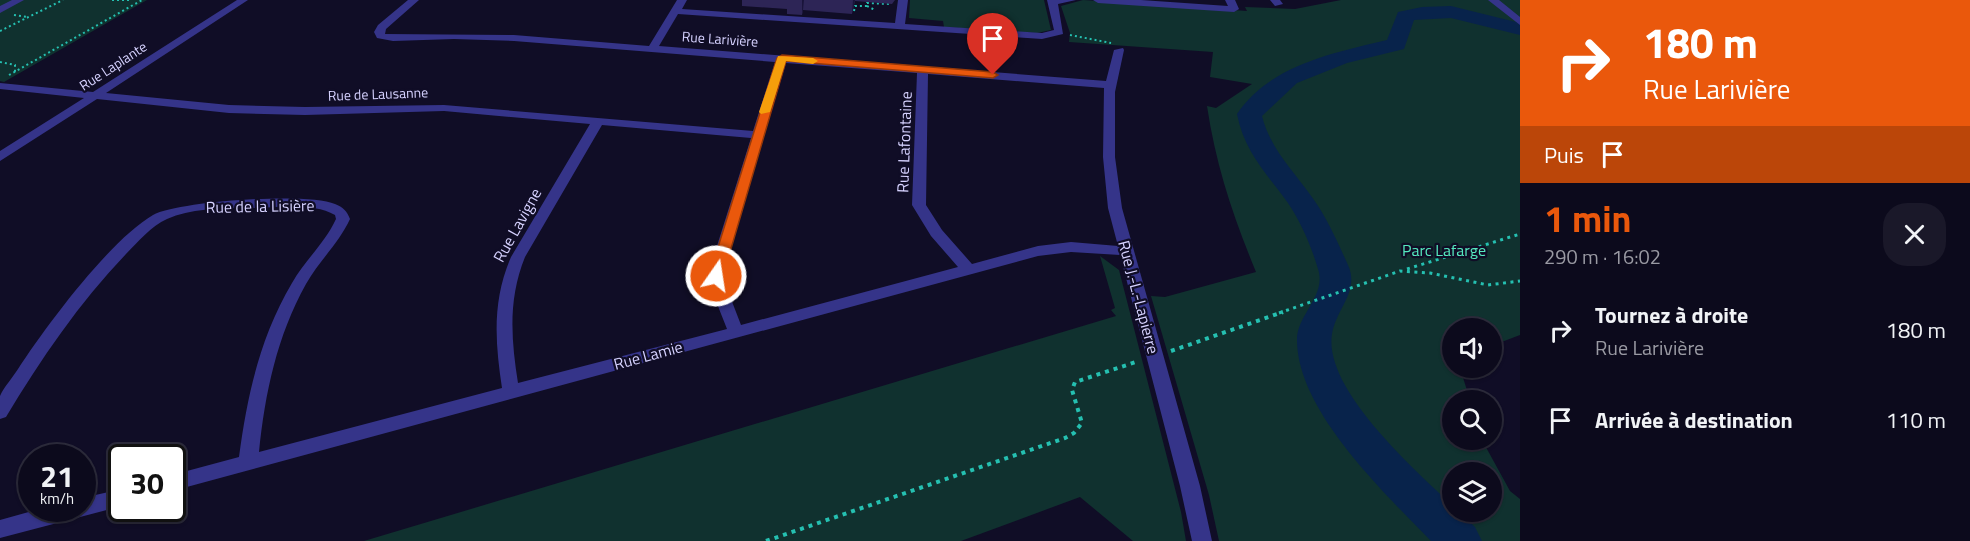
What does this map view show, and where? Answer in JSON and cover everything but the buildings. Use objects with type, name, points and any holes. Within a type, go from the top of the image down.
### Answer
[{"type":"street","points":[[0,10],[19,0]]},
{"type":"street","name":"Rue Laplante","points":[[0,157],[243,0]]},
{"type":"street","name":"Rue Larivière","points":[[414,0],[382,27],[379,32],[381,36],[393,38],[500,37],[1109,85]]},
{"type":"street","points":[[653,48],[682,0]]},
{"type":"street","points":[[675,10],[732,9],[900,27],[1050,35],[1059,32],[1052,1],[1071,0]]},
{"type":"street","points":[[1098,0],[1234,9],[1230,0]]},
{"type":"street","points":[[1493,0],[1520,22]]},
{"type":"street","points":[[899,2],[900,27]]},
{"type":"street","name":"Rue J.-L.-Lapierre","points":[[1119,50],[1109,85],[1108,157],[1115,208],[1190,486],[1202,541]]},
{"type":"street","points":[[736,332],[720,293],[717,268],[782,58]]},
{"type":"street","name":"Rue Lafontaine","points":[[923,69],[919,205],[931,227],[969,270]]},
{"type":"street","name":"Rue de Lausanne","points":[[4,81],[95,95],[235,109],[316,111],[426,107],[758,135]]},
{"type":"street","name":"Rue Lavigne","points":[[511,392],[502,319],[509,277],[598,121]]},
{"type":"street","name":"Rue de la Lisière","points":[[0,412],[28,366],[64,315],[102,271],[152,222],[171,212],[199,206],[329,206],[341,213],[343,219],[299,282],[270,344],[255,398],[248,463]]},
{"type":"street","name":"Rue Lamie","points":[[186,479],[1054,248],[1127,251]]},
{"type":"street","points":[[0,529],[26,522]]},
{"type":"path","points":[[0,31],[63,0]]},
{"type":"path","points":[[112,0],[131,0]]},
{"type":"path","points":[[4,81],[15,72],[142,0]]},
{"type":"path","points":[[867,6],[867,3],[899,2]]},
{"type":"path","points":[[854,14],[855,6],[867,6],[875,10]]},
{"type":"path","points":[[1068,35],[1109,42],[1119,50]]},
{"type":"path","points":[[0,62],[15,65],[15,72]]},
{"type":"path","points":[[1167,352],[1406,270],[1520,234]]},
{"type":"path","points":[[1406,270],[1485,287],[1502,287],[1520,282]]},
{"type":"path","points":[[766,541],[1065,438],[1080,430],[1083,422],[1072,390],[1076,382],[1142,360]]},
{"type":"green space","points":[[0,0],[147,0],[4,82],[0,81]]},
{"type":"green space","points":[[910,0],[1044,0],[1051,30],[1037,33],[944,27],[943,21],[909,18]]},
{"type":"green space","name":"Parc Lafarge","points":[[1083,0],[1247,11],[1245,7],[1295,9],[1341,0],[1520,0],[1520,335],[1502,342],[1502,318],[1442,318],[1442,378],[1463,378],[1467,390],[1442,390],[1442,450],[1487,450],[1494,462],[1442,462],[1442,522],[1502,522],[1502,476],[1510,491],[1520,499],[1520,541],[1219,541],[1209,495],[1151,296],[1165,297],[1256,272],[1226,190],[1207,106],[1216,108],[1252,84],[1210,77],[1213,52],[1069,42],[1070,33],[1061,6]]},
{"type":"green space","points":[[1100,256],[1119,270],[1181,512],[1186,541],[1133,541],[1080,497],[961,541],[364,541],[1116,316],[1111,310],[1115,308]]},
{"type":"waterway","points":[[1460,541],[1370,450],[1332,396],[1320,369],[1314,342],[1317,326],[1335,286],[1335,271],[1307,211],[1262,151],[1256,140],[1249,114],[1289,78],[1339,58],[1396,44],[1405,16],[1438,11],[1451,12],[1520,29]]},
{"type":"slow traffic","points":[[765,112],[782,58],[813,61]]},
{"type":"route","points":[[716,276],[719,258],[782,58],[993,75]]}]
